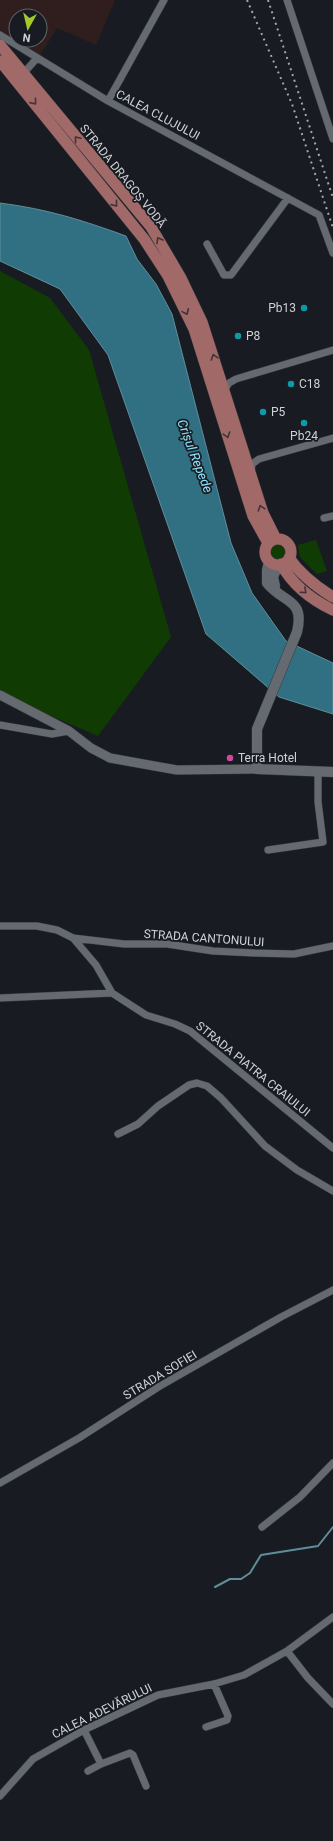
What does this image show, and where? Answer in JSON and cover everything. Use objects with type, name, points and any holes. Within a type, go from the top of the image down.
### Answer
[{"type":"main road","name":"STRADA DRAGOȘ VODĂ","points":[[0,45],[23,74],[28,88],[144,239],[168,276],[194,329],[253,516],[272,541]]},
{"type":"main road","points":[[0,56],[14,74],[18,76],[23,74]]},
{"type":"main road","name":"STRADA DRAGOȘ VODĂ","points":[[0,62],[28,88],[151,227],[181,278],[202,322],[272,541]]},
{"type":"main road","name":"STRADA DRAGOȘ VODĂ","points":[[272,541],[284,540],[290,546],[280,564]]},
{"type":"main road","name":"STRADA DRAGOȘ VODĂ","points":[[272,541],[265,551],[280,564],[298,571],[314,586],[333,597]]},
{"type":"main road","points":[[333,610],[312,598],[280,564],[274,577],[276,588],[293,604],[300,617],[297,632],[257,729],[257,770],[333,772]]},
{"type":"street","points":[[108,101],[164,0]]},
{"type":"street","points":[[287,0],[330,120],[333,138]]},
{"type":"street","name":"CALEA CLUJULUI","points":[[0,35],[108,101],[319,215],[333,253]]},
{"type":"street","points":[[23,74],[37,58]]},
{"type":"street","points":[[207,244],[224,275],[231,275],[288,198]]},
{"type":"street","points":[[224,391],[228,383],[236,379],[333,350]]},
{"type":"street","points":[[220,377],[236,379]]},
{"type":"street","points":[[250,475],[252,464],[259,459],[333,438]]},
{"type":"street","points":[[244,454],[252,458],[259,459]]},
{"type":"street","points":[[324,518],[333,516]]},
{"type":"street","points":[[0,695],[69,731],[102,754],[132,763],[177,770],[257,770]]},
{"type":"street","points":[[0,725],[52,734],[69,731]]},
{"type":"street","points":[[268,850],[323,842],[318,802],[318,772]]},
{"type":"street","name":"STRADA PIATRA CRAIULUI","points":[[0,926],[37,926],[57,930],[73,938],[96,965],[112,993],[146,1015],[175,1024],[190,1031],[333,1148]]},
{"type":"street","name":"STRADA CANTONULUI","points":[[73,938],[124,944],[167,944],[213,951],[254,953],[294,954],[333,946]]},
{"type":"street","points":[[0,998],[112,993]]},
{"type":"street","points":[[118,1134],[138,1124],[151,1112],[188,1085],[197,1083],[207,1086],[221,1098],[265,1146],[297,1170],[333,1191]]},
{"type":"street","name":"STRADA SOFIEI","points":[[0,1483],[79,1438],[160,1386],[281,1317],[333,1290]]},
{"type":"street","points":[[262,1527],[300,1497],[333,1463]]},
{"type":"street","name":"CALEA ADEVĂRULUI","points":[[0,1796],[33,1759],[84,1730],[158,1695],[214,1684],[244,1675],[286,1651],[333,1617]]},
{"type":"street","points":[[286,1651],[308,1678],[333,1704]]},
{"type":"street","points":[[206,1727],[227,1720],[228,1716],[214,1684]]},
{"type":"street","points":[[84,1730],[101,1764]]},
{"type":"street","points":[[88,1771],[101,1764],[130,1753],[133,1755],[146,1786]]},
{"type":"shaded area","points":[[0,0],[115,0],[96,45],[57,28],[48,42],[48,8],[8,8],[8,36],[0,30]]},
{"type":"shaded area","points":[[26,48],[45,48],[39,57]]},
{"type":"green space","points":[[0,271],[50,298],[89,350],[171,637],[98,736],[0,694]]},
{"type":"green space","points":[[316,540],[327,571],[317,574],[300,557],[298,545]]},
{"type":"green space","points":[[275,544],[281,544],[286,549],[284,558],[281,560],[275,560],[270,555],[270,549]]},
{"type":"water","name":"Crișul Repede","points":[[0,203],[33,208],[64,216],[126,236],[137,259],[156,284],[172,314],[231,543],[252,593],[286,641],[333,663],[333,714],[279,697],[206,634],[108,355],[60,289],[0,261]]},
{"type":"waterway","points":[[215,1587],[230,1579],[241,1579],[250,1573],[261,1555],[318,1546],[333,1527]]},
{"type":"railway","points":[[247,0],[292,104],[333,228]]},
{"type":"railway","points":[[268,0],[333,198]]},
{"type":"place","name":"Pb13","points":[[304,308]]},
{"type":"place","name":"P8","points":[[238,336]]},
{"type":"place","name":"C18","points":[[291,384]]},
{"type":"place","name":"P5","points":[[263,412]]},
{"type":"place","name":"Pb24","points":[[304,423]]},
{"type":"place","name":"Terra Hotel","points":[[230,758]]}]
